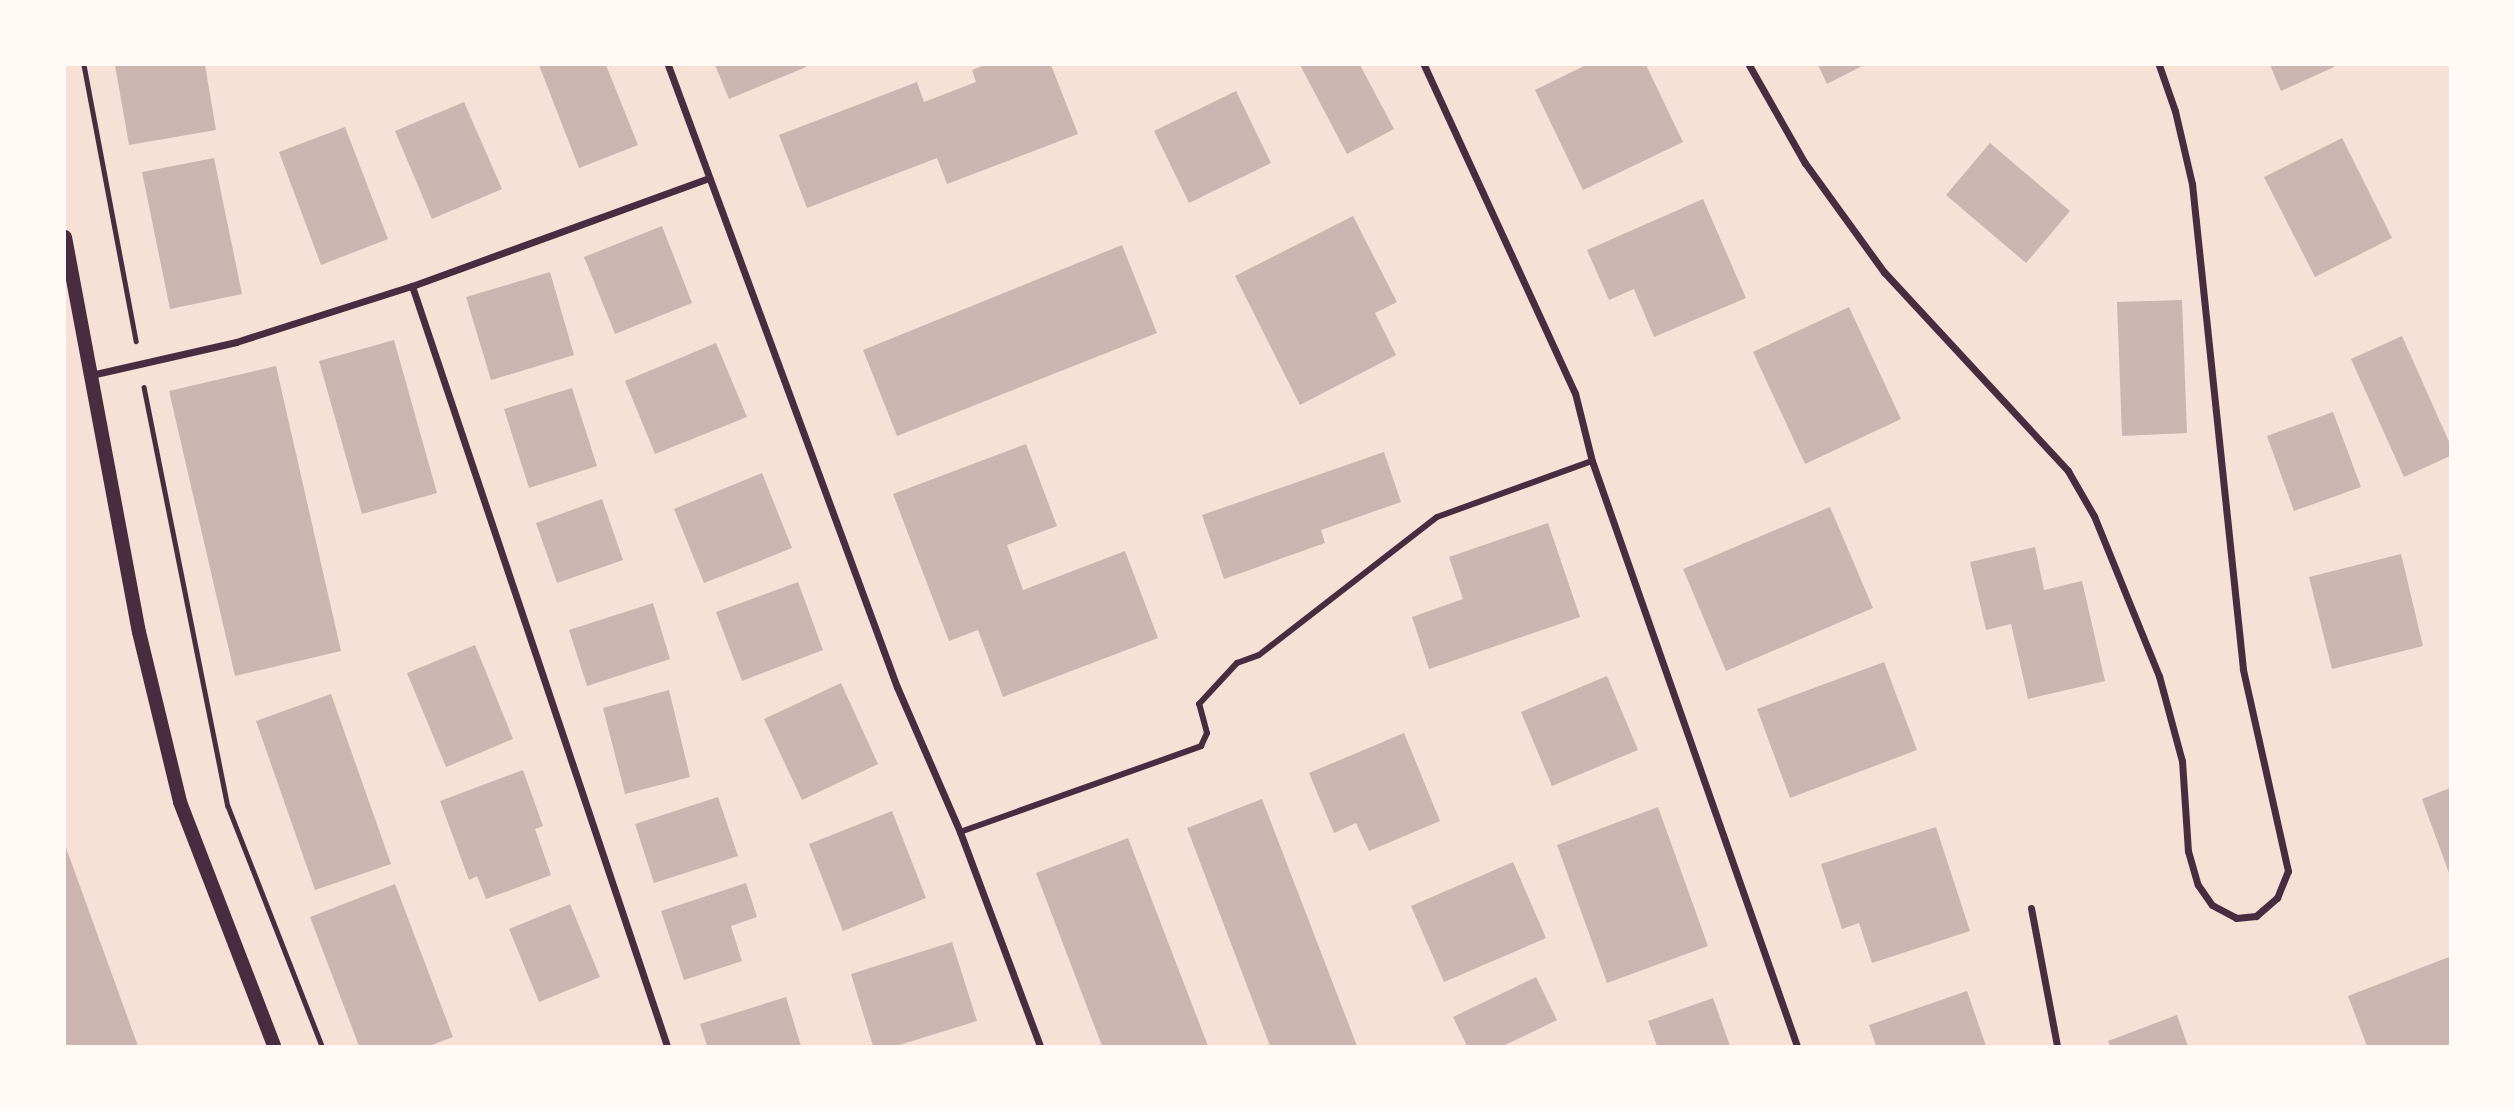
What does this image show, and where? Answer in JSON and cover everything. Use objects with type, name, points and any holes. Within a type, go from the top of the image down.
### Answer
[{"type":"main road","points":[[65,237],[139,632],[180,802],[274,1046]]},
{"type":"street","points":[[668,65],[897,687],[960,832],[1040,1046]]},
{"type":"street","points":[[1424,65],[1575,393],[1592,461],[1797,1046]]},
{"type":"street","points":[[1749,65],[1805,163],[1884,272],[2068,471],[2094,516],[2159,676],[2182,761],[2188,851],[2198,885],[2212,905],[2236,918],[2256,916],[2277,898],[2288,871],[2243,669],[2192,184],[2175,111],[2159,65]]},
{"type":"street","points":[[91,375],[236,342],[412,286],[709,178]]},
{"type":"street","points":[[412,286],[667,1046]]},
{"type":"street","points":[[960,832],[1201,746],[1207,733],[1199,704],[1237,663],[1259,655],[1437,517],[1592,461]]},
{"type":"street","points":[[2031,908],[2057,1046]]},
{"type":"path","points":[[85,65],[140,365],[228,806],[321,1046]]},
{"type":"building","points":[[115,65],[205,65],[216,130],[129,145]]},
{"type":"building","points":[[539,65],[606,65],[638,145],[579,168]]},
{"type":"building","points":[[715,65],[805,65],[806,67],[729,99]]},
{"type":"building","points":[[985,65],[1051,65],[1078,134],[947,184],[937,158],[807,208],[779,135],[917,82],[924,102],[976,82],[972,70]]},
{"type":"building","points":[[1300,65],[1360,65],[1394,129],[1347,154]]},
{"type":"building","points":[[1586,65],[1646,65],[1683,142],[1583,190],[1535,90]]},
{"type":"building","points":[[1818,65],[1864,65],[1827,84]]},
{"type":"building","points":[[2270,65],[2333,65],[2334,67],[2281,91]]},
{"type":"building","points":[[1236,91],[1271,163],[1189,203],[1154,131]]},
{"type":"building","points":[[464,102],[502,189],[432,219],[395,131]]},
{"type":"building","points":[[345,127],[388,239],[321,265],[279,152]]},
{"type":"building","points":[[2342,138],[2392,238],[2315,277],[2264,177]]},
{"type":"building","points":[[1990,143],[2070,211],[2026,263],[1946,195]]},
{"type":"building","points":[[214,158],[242,294],[170,309],[142,172]]},
{"type":"building","points":[[1703,199],[1746,298],[1654,337],[1634,289],[1609,300],[1587,250]]},
{"type":"building","points":[[1353,216],[1397,302],[1375,313],[1396,355],[1300,405],[1235,276]]},
{"type":"building","points":[[662,226],[692,303],[615,334],[584,257]]},
{"type":"building","points":[[1122,245],[1157,333],[897,436],[863,350]]},
{"type":"building","points":[[550,272],[574,355],[491,380],[466,297]]},
{"type":"building","points":[[2182,300],[2187,433],[2122,436],[2117,302]]},
{"type":"building","points":[[1849,307],[1901,419],[1805,464],[1753,352]]},
{"type":"building","points":[[2402,336],[2450,444],[2450,456],[2404,477],[2351,359]]},
{"type":"building","points":[[394,340],[437,493],[362,514],[319,361]]},
{"type":"building","points":[[716,343],[747,417],[655,454],[625,381]]},
{"type":"building","points":[[276,366],[341,651],[235,676],[169,391]]},
{"type":"building","points":[[572,388],[597,466],[529,488],[504,409]]},
{"type":"building","points":[[2333,412],[2361,487],[2294,511],[2267,436]]},
{"type":"building","points":[[1026,444],[1057,526],[1007,545],[1023,590],[1125,551],[1158,638],[1003,697],[978,630],[949,641],[893,494]]},
{"type":"building","points":[[1384,452],[1401,502],[1321,530],[1325,543],[1224,579],[1202,515]]},
{"type":"building","points":[[762,473],[792,548],[704,583],[674,509]]},
{"type":"building","points":[[602,499],[623,560],[557,583],[536,523]]},
{"type":"building","points":[[1830,507],[1873,608],[1726,671],[1683,569]]},
{"type":"building","points":[[1548,523],[1580,617],[1429,669],[1412,617],[1463,599],[1449,557]]},
{"type":"building","points":[[2035,547],[2044,590],[2082,581],[2105,681],[2028,699],[2011,624],[1986,630],[1970,562]]},
{"type":"building","points":[[2401,554],[2423,646],[2332,669],[2309,577]]},
{"type":"building","points":[[798,582],[823,650],[742,681],[716,612]]},
{"type":"building","points":[[653,603],[670,659],[587,686],[569,630]]},
{"type":"building","points":[[475,645],[513,739],[446,767],[407,673]]},
{"type":"building","points":[[1884,662],[1917,750],[1790,798],[1757,709]]},
{"type":"building","points":[[1607,676],[1638,750],[1552,786],[1521,712]]},
{"type":"building","points":[[841,683],[878,764],[802,800],[764,719]]},
{"type":"building","points":[[669,690],[690,777],[625,794],[603,708]]},
{"type":"building","points":[[331,694],[391,864],[315,890],[256,721]]},
{"type":"building","points":[[1404,733],[1440,821],[1369,851],[1356,823],[1334,833],[1309,773]]},
{"type":"building","points":[[523,770],[543,826],[535,829],[551,875],[486,899],[477,876],[469,880],[440,801]]},
{"type":"building","points":[[2450,788],[2450,876],[2422,799]]},
{"type":"building","points":[[718,797],[738,856],[654,883],[635,824]]},
{"type":"building","points":[[1262,799],[1357,1046],[1270,1046],[1187,828]]},
{"type":"building","points":[[1658,807],[1708,946],[1607,983],[1557,845]]},
{"type":"building","points":[[892,811],[926,898],[843,931],[809,844]]},
{"type":"building","points":[[1936,827],[1970,931],[1872,963],[1859,923],[1842,929],[1821,864]]},
{"type":"building","points":[[1128,838],[1208,1046],[1102,1046],[1036,873]]},
{"type":"building","points":[[65,845],[138,1046],[65,1046]]},
{"type":"building","points":[[1513,862],[1546,938],[1444,982],[1411,906]]},
{"type":"building","points":[[746,883],[757,917],[731,926],[742,961],[684,980],[661,911]]},
{"type":"building","points":[[395,884],[453,1037],[429,1046],[359,1046],[310,917]]},
{"type":"building","points":[[570,904],[600,977],[539,1002],[509,929]]},
{"type":"building","points":[[952,942],[977,1021],[896,1046],[873,1046],[851,974]]},
{"type":"building","points":[[2449,957],[2450,1046],[2367,1046],[2348,996]]},
{"type":"building","points":[[1536,977],[1557,1020],[1503,1046],[1467,1046],[1453,1017]]},
{"type":"building","points":[[1967,991],[1986,1046],[1876,1046],[1869,1025]]},
{"type":"building","points":[[786,997],[801,1046],[707,1046],[700,1024]]},
{"type":"building","points":[[1713,998],[1730,1046],[1657,1046],[1648,1021]]},
{"type":"building","points":[[2177,1015],[2188,1046],[2110,1046],[2108,1041]]}]
